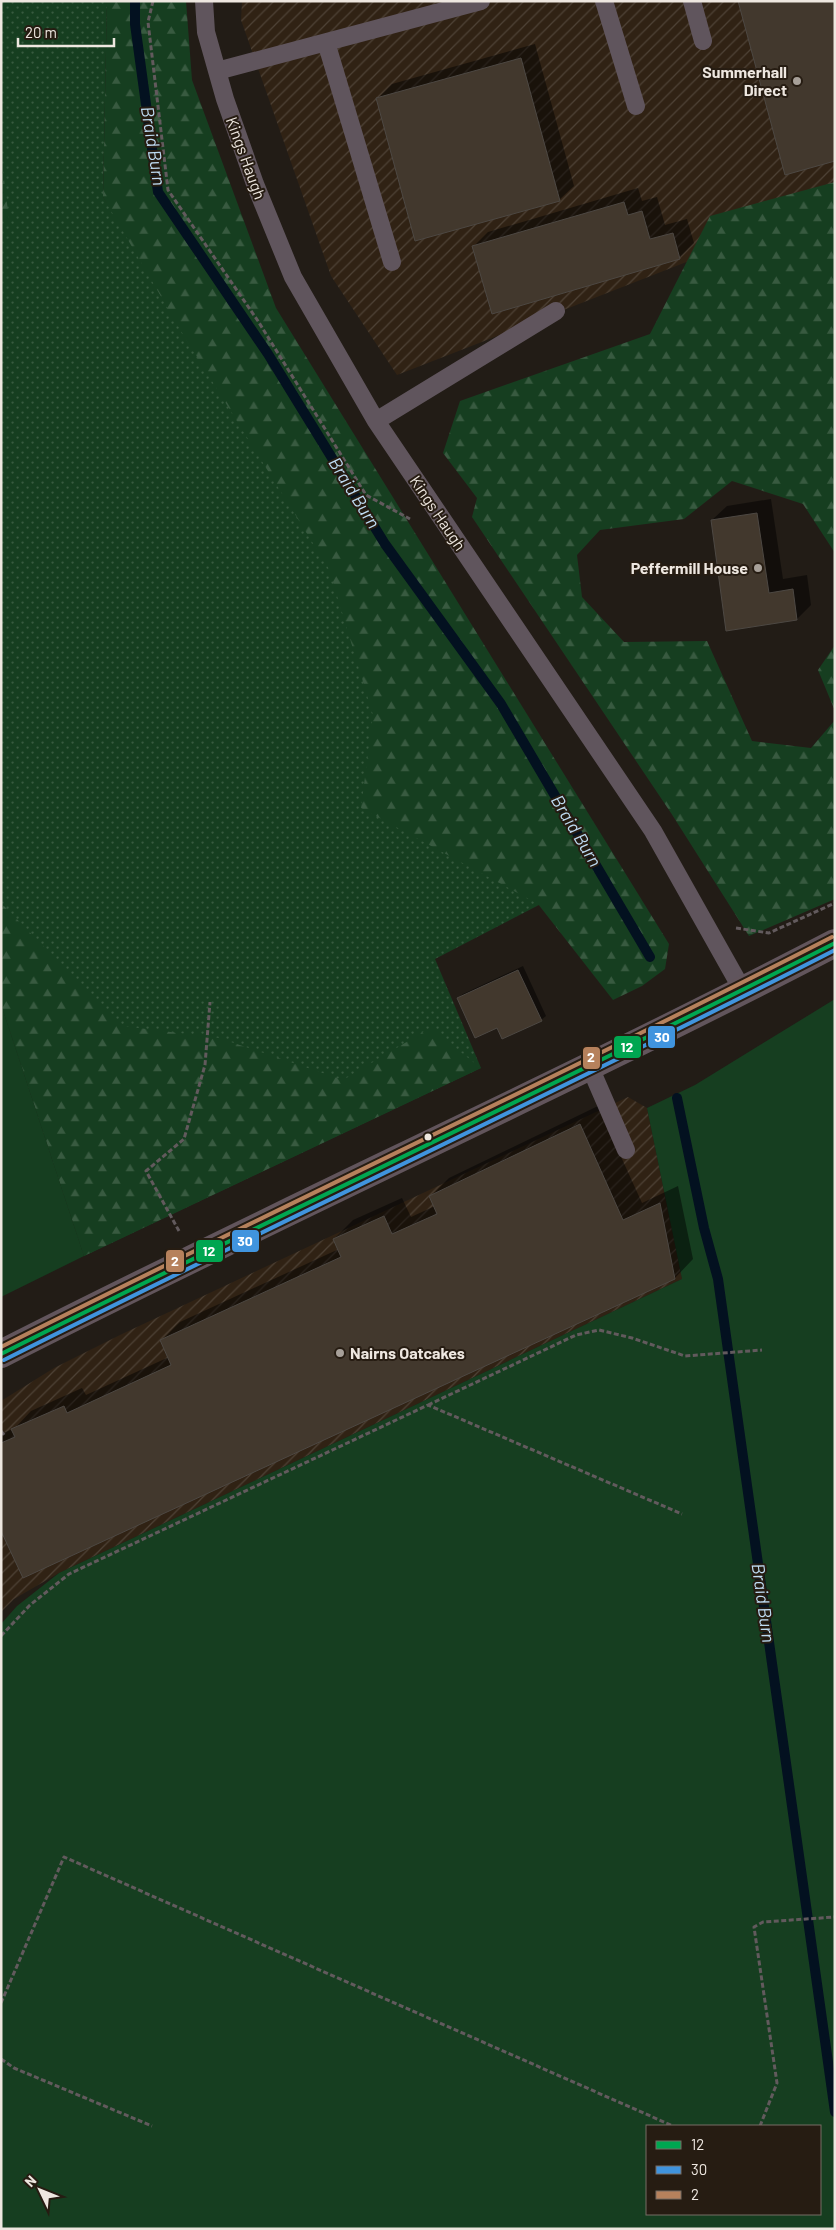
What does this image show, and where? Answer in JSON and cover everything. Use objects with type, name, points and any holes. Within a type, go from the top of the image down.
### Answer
[{"type":"main road","points":[[1,1354],[194,1257],[590,1067],[835,943]]},
{"type":"lane","name":"Kings Haugh","points":[[204,1],[206,32],[225,99],[255,184],[293,277],[376,421],[653,831],[706,923],[742,991]]},
{"type":"lane","points":[[604,1],[636,106]]},
{"type":"lane","points":[[692,1],[704,41]]},
{"type":"lane","points":[[217,71],[475,2]]},
{"type":"lane","points":[[326,42],[392,262]]},
{"type":"lane","points":[[376,421],[556,311]]},
{"type":"lane","points":[[590,1067],[626,1150]]},
{"type":"path","points":[[153,1],[148,22],[168,190],[258,321],[366,495],[411,519]]},
{"type":"path","points":[[706,923],[769,933],[835,903]]},
{"type":"path","points":[[194,1257],[146,1171],[184,1138],[204,1065],[210,1002]]},
{"type":"path","points":[[1,1636],[30,1605],[69,1574],[576,1335],[599,1330],[632,1338],[685,1356],[762,1350]]},
{"type":"path","points":[[428,1405],[682,1514]]},
{"type":"path","points":[[1,1431],[5,1436]]},
{"type":"path","points":[[1,2003],[64,1858],[671,2125]]},
{"type":"path","points":[[760,2125],[777,2083],[754,1927],[763,1922],[835,1917]]},
{"type":"path","points":[[1,2059],[14,2068],[152,2126]]},
{"type":"shaded area","points":[[242,1],[835,1],[835,204],[397,375],[331,276],[241,20]]},
{"type":"shaded area","name":"Nairns Oatcakes","points":[[628,1097],[647,1108],[682,1279],[59,1573],[14,1599],[1,1612],[1,1401],[54,1368],[122,1334]]},
{"type":"green space","points":[[1,1],[107,1],[103,197],[564,892],[435,959],[481,1068],[84,1256],[1,1004]]},
{"type":"green space","points":[[107,1],[186,1],[192,80],[276,308],[669,944],[665,969],[642,986],[613,1000],[538,904],[361,808],[373,715],[329,569],[184,336],[103,197]]},
{"type":"green space","points":[[1,156],[9,219],[1,220]]},
{"type":"green space","points":[[835,182],[835,553],[803,504],[732,481],[684,519],[600,530],[577,555],[582,597],[624,642],[707,641],[752,741],[811,748],[835,720],[835,899],[749,936],[671,813],[472,517],[477,498],[443,453],[460,401],[650,334],[710,216]]},
{"type":"green space","points":[[835,645],[835,711],[818,670]]},
{"type":"green space","points":[[1,903],[122,1026],[219,1038],[343,1080],[430,1028],[481,1068],[84,1256],[1,1004]]},
{"type":"green space","points":[[835,999],[835,2229],[1,2229],[1,1624],[17,1606],[59,1573],[682,1279],[647,1108],[695,1085]]},
{"type":"green space","points":[[1,1004],[84,1256],[1,1297]]},
{"type":"building","name":"Summerhall Direct","points":[[738,1],[835,1],[835,161],[785,175]]},
{"type":"building","points":[[521,58],[560,201],[415,241],[376,98]]},
{"type":"building","points":[[624,202],[628,215],[642,211],[650,239],[673,233],[680,259],[492,314],[472,246]]},
{"type":"building","points":[[757,513],[769,593],[793,589],[797,620],[726,631],[711,520]]},
{"type":"building","points":[[518,970],[542,1021],[502,1039],[497,1028],[475,1038],[457,998]]},
{"type":"building","name":"Nairns Oatcakes","points":[[580,1124],[623,1220],[660,1203],[675,1279],[23,1578],[1,1531],[1,1443],[15,1437],[11,1429],[64,1406],[67,1413],[171,1365],[160,1340],[341,1257],[333,1239],[384,1216],[392,1234],[437,1214],[429,1196]]},
{"type":"waterway","name":"Braid Burn","points":[[135,1],[135,24],[158,192],[268,354],[385,544],[501,704],[650,957]]},
{"type":"waterway","name":"Braid Burn","points":[[677,1098],[704,1228],[718,1279],[835,2112]]},
{"type":"transit line","name":"2","points":[[1,1347],[625,1041],[832,937]]},
{"type":"transit line","name":"12","points":[[1,1354],[835,943]]},
{"type":"transit line","name":"30","points":[[4,1360],[628,1054],[835,950]]},
{"type":"place","name":"Summerhall Direct","points":[[797,81]]},
{"type":"place","name":"Peffermill House","points":[[758,568]]},
{"type":"place","name":"Nairns Oatcakes","points":[[340,1353]]}]
